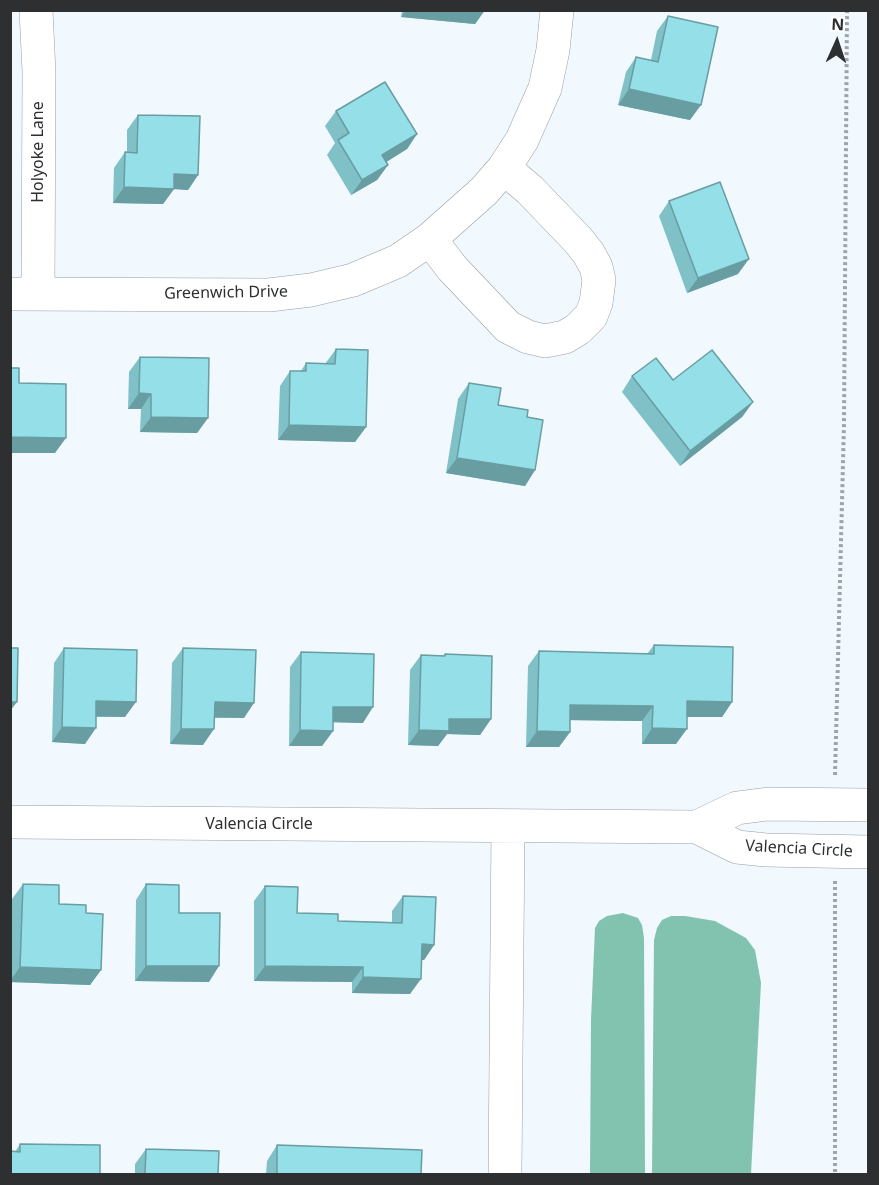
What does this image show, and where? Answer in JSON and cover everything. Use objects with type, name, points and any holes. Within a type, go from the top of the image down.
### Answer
[{"type":"street","name":"Holyoke Lane","points":[[24,294],[39,72],[36,10]]},
{"type":"street","name":"Greenwich Drive","points":[[24,294],[269,295],[311,290],[353,280],[398,261],[430,239],[484,191],[504,168],[522,140],[545,88],[553,50],[557,10]]},
{"type":"street","points":[[430,239],[452,267],[508,327],[528,337],[545,341],[565,337],[578,329],[591,316],[596,303],[599,280],[596,267],[578,240],[530,190],[504,168]]},
{"type":"street","name":"Valencia Circle","points":[[10,822],[697,827],[737,808],[768,804],[868,806]]},
{"type":"street","points":[[505,1174],[508,826]]},
{"type":"street","name":"Valencia Circle","points":[[697,827],[737,847],[766,850],[868,852]]},
{"type":"path","points":[[836,805],[844,424],[847,10]]},
{"type":"path","points":[[835,852],[835,1174]]},
{"type":"shaded area","points":[[623,913],[638,918],[642,925],[644,938],[645,1174],[590,1174],[591,1020],[595,928],[599,921],[607,916]]},
{"type":"shaded area","points":[[671,916],[715,921],[746,938],[755,950],[761,983],[751,1174],[652,1174],[654,940],[662,920]]},
{"type":"building","points":[[668,16],[718,27],[701,105],[629,89],[636,57],[658,62]]},
{"type":"building","points":[[385,82],[417,134],[382,155],[388,165],[362,180],[338,140],[349,133],[336,111]]},
{"type":"building","points":[[138,115],[200,116],[198,175],[174,174],[174,189],[124,187],[125,152],[137,153]]},
{"type":"building","points":[[720,182],[749,259],[698,278],[669,201]]},
{"type":"building","points":[[336,349],[368,350],[366,427],[289,425],[290,371],[306,371],[306,363],[335,364]]},
{"type":"building","points":[[712,350],[753,402],[690,451],[632,376],[656,358],[673,380]]},
{"type":"building","points":[[140,357],[209,358],[208,418],[151,417],[151,394],[139,393]]},
{"type":"building","points":[[10,368],[19,368],[19,383],[66,384],[66,438],[10,437]]},
{"type":"building","points":[[469,383],[501,388],[498,405],[528,410],[527,417],[543,420],[535,470],[457,458]]},
{"type":"building","points":[[654,645],[733,647],[732,702],[687,701],[687,729],[652,728],[653,706],[570,705],[570,732],[537,731],[539,651],[654,654]]},
{"type":"building","points":[[10,648],[18,648],[17,702],[10,702]]},
{"type":"building","points":[[64,648],[137,650],[136,702],[96,701],[96,728],[62,727]]},
{"type":"building","points":[[183,648],[256,650],[254,703],[215,702],[214,729],[181,729]]},
{"type":"building","points":[[301,652],[374,654],[373,707],[333,707],[333,731],[300,730]]},
{"type":"building","points":[[445,654],[492,656],[491,719],[449,719],[449,731],[419,730],[421,655],[445,656]]},
{"type":"building","points":[[23,884],[59,885],[59,904],[86,905],[86,913],[103,914],[101,970],[20,967]]},
{"type":"building","points":[[146,884],[179,885],[179,913],[220,913],[219,966],[146,966]]},
{"type":"building","points":[[265,886],[298,887],[297,913],[338,914],[338,921],[402,923],[403,896],[436,897],[434,945],[422,944],[421,979],[363,977],[363,967],[265,966]]},
{"type":"building","points":[[20,1144],[100,1145],[100,1174],[10,1174],[10,1151],[20,1152]]},
{"type":"building","points":[[277,1145],[422,1150],[421,1174],[277,1174]]},
{"type":"building","points":[[146,1149],[219,1151],[218,1174],[145,1174]]}]
